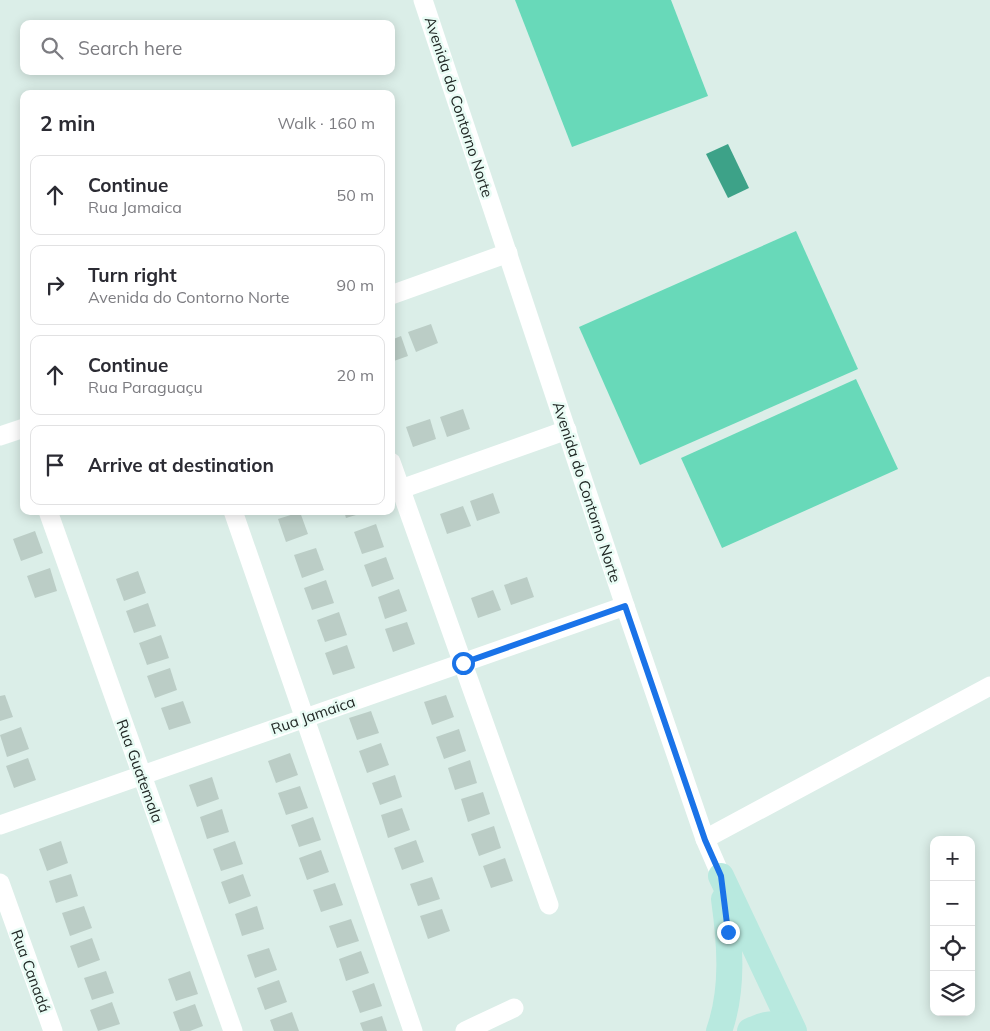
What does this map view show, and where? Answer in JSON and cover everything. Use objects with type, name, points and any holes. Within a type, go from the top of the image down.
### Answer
[{"type":"street","name":"Avenida do Contorno Norte","points":[[423,0],[705,840],[794,1031]]},
{"type":"street","points":[[395,294],[508,253]]},
{"type":"street","points":[[401,489],[567,430]]},
{"type":"street","points":[[0,436],[20,433]]},
{"type":"street","points":[[395,473],[549,905]]},
{"type":"street","name":"Rua Guatemala","points":[[49,515],[233,1031]]},
{"type":"street","points":[[234,515],[413,1031]]},
{"type":"street","name":"Rua Jamaica","points":[[0,825],[625,606]]},
{"type":"street","points":[[705,840],[990,686]]},
{"type":"street","points":[[719,1031],[726,1005],[729,958],[728,932],[721,876]]},
{"type":"street","name":"Rua Canadá","points":[[0,884],[53,1031]]},
{"type":"street","points":[[465,1031],[514,1008]]},
{"type":"street","points":[[750,1031],[773,1024],[785,1026],[794,1031]]},
{"type":"shaded area","points":[[515,0],[671,0],[708,96],[572,147]]},
{"type":"shaded area","points":[[728,144],[749,188],[728,198],[706,154]]},
{"type":"shaded area","points":[[796,231],[858,369],[640,465],[579,327]]},
{"type":"shaded area","points":[[856,379],[898,469],[722,548],[681,458]]},
{"type":"building","points":[[431,324],[438,343],[416,352],[408,332]]},
{"type":"building","points":[[401,336],[408,356],[395,361],[395,338]]},
{"type":"building","points":[[463,409],[470,429],[447,437],[440,417]]},
{"type":"building","points":[[430,419],[436,439],[413,447],[406,427]]},
{"type":"building","points":[[493,493],[500,513],[477,521],[470,501]]},
{"type":"building","points":[[463,506],[471,526],[447,534],[440,514]]},
{"type":"building","points":[[291,515],[301,515],[308,534],[286,542],[278,519]]},
{"type":"building","points":[[345,515],[356,515],[346,518]]},
{"type":"building","points":[[376,524],[384,547],[362,554],[354,532]]},
{"type":"building","points":[[35,531],[43,553],[21,561],[13,539]]},
{"type":"building","points":[[316,548],[324,570],[302,578],[294,555]]},
{"type":"building","points":[[386,557],[394,579],[372,587],[364,565]]},
{"type":"building","points":[[50,568],[57,591],[35,598],[27,576]]},
{"type":"building","points":[[138,571],[146,593],[124,601],[116,579]]},
{"type":"building","points":[[527,577],[534,597],[511,605],[504,585]]},
{"type":"building","points":[[326,580],[334,603],[312,610],[304,588]]},
{"type":"building","points":[[399,589],[407,611],[385,619],[378,597]]},
{"type":"building","points":[[493,590],[501,610],[478,618],[471,598]]},
{"type":"building","points":[[148,603],[156,626],[134,633],[126,611]]},
{"type":"building","points":[[339,612],[347,635],[325,642],[317,620]]},
{"type":"building","points":[[407,622],[415,644],[393,652],[385,629]]},
{"type":"building","points":[[161,635],[169,658],[147,665],[139,643]]},
{"type":"building","points":[[347,645],[355,668],[333,675],[325,653]]},
{"type":"building","points":[[170,668],[177,690],[155,698],[147,676]]},
{"type":"building","points":[[5,695],[13,717],[0,721],[0,696]]},
{"type":"building","points":[[446,695],[454,717],[432,725],[424,702]]},
{"type":"building","points":[[183,701],[191,723],[169,730],[161,708]]},
{"type":"building","points":[[371,711],[379,733],[357,740],[349,718]]},
{"type":"building","points":[[21,727],[29,749],[7,757],[0,735]]},
{"type":"building","points":[[459,729],[466,751],[444,759],[436,737]]},
{"type":"building","points":[[381,743],[389,765],[367,773],[359,751]]},
{"type":"building","points":[[290,753],[298,775],[276,783],[268,761]]},
{"type":"building","points":[[28,758],[36,780],[14,788],[6,766]]},
{"type":"building","points":[[470,760],[477,783],[455,790],[448,768]]},
{"type":"building","points":[[395,775],[402,797],[380,805],[372,783]]},
{"type":"building","points":[[212,777],[219,799],[197,807],[189,785]]},
{"type":"building","points":[[300,786],[308,808],[286,815],[278,793]]},
{"type":"building","points":[[483,792],[490,814],[468,822],[461,799]]},
{"type":"building","points":[[402,808],[410,830],[388,838],[381,815]]},
{"type":"building","points":[[222,809],[229,832],[207,839],[200,817]]},
{"type":"building","points":[[313,817],[321,840],[299,847],[291,825]]},
{"type":"building","points":[[494,826],[501,848],[479,856],[471,834]]},
{"type":"building","points":[[416,840],[424,862],[402,870],[394,848]]},
{"type":"building","points":[[61,841],[68,863],[47,871],[39,849]]},
{"type":"building","points":[[235,841],[243,864],[221,871],[213,849]]},
{"type":"building","points":[[321,850],[329,872],[307,880],[299,858]]},
{"type":"building","points":[[505,858],[513,881],[491,888],[483,866]]},
{"type":"building","points":[[71,874],[78,896],[56,903],[49,881]]},
{"type":"building","points":[[243,874],[251,896],[229,904],[221,882]]},
{"type":"building","points":[[432,877],[440,899],[418,906],[410,884]]},
{"type":"building","points":[[335,883],[343,905],[321,912],[313,890]]},
{"type":"building","points":[[84,906],[92,928],[70,936],[62,913]]},
{"type":"building","points":[[257,906],[264,929],[242,936],[235,914]]},
{"type":"building","points":[[442,909],[450,931],[428,939],[420,916]]},
{"type":"building","points":[[351,919],[359,941],[337,948],[329,926]]},
{"type":"building","points":[[92,938],[100,960],[78,968],[70,946]]},
{"type":"building","points":[[269,948],[277,970],[255,978],[247,955]]},
{"type":"building","points":[[361,951],[369,973],[346,981],[339,959]]},
{"type":"building","points":[[106,971],[114,993],[92,1000],[84,978]]},
{"type":"building","points":[[190,971],[198,994],[176,1001],[168,979]]},
{"type":"building","points":[[279,980],[287,1002],[265,1010],[257,988]]},
{"type":"building","points":[[374,983],[382,1006],[360,1013],[352,991]]},
{"type":"building","points":[[112,1002],[120,1024],[98,1031],[90,1010]]},
{"type":"building","points":[[195,1004],[203,1026],[190,1031],[180,1031],[173,1012]]},
{"type":"building","points":[[292,1012],[299,1031],[274,1031],[270,1020]]},
{"type":"building","points":[[382,1016],[387,1031],[363,1031],[360,1023]]},
{"type":"route","points":[[463,663],[625,606],[705,840],[721,876],[728,932]]}]
